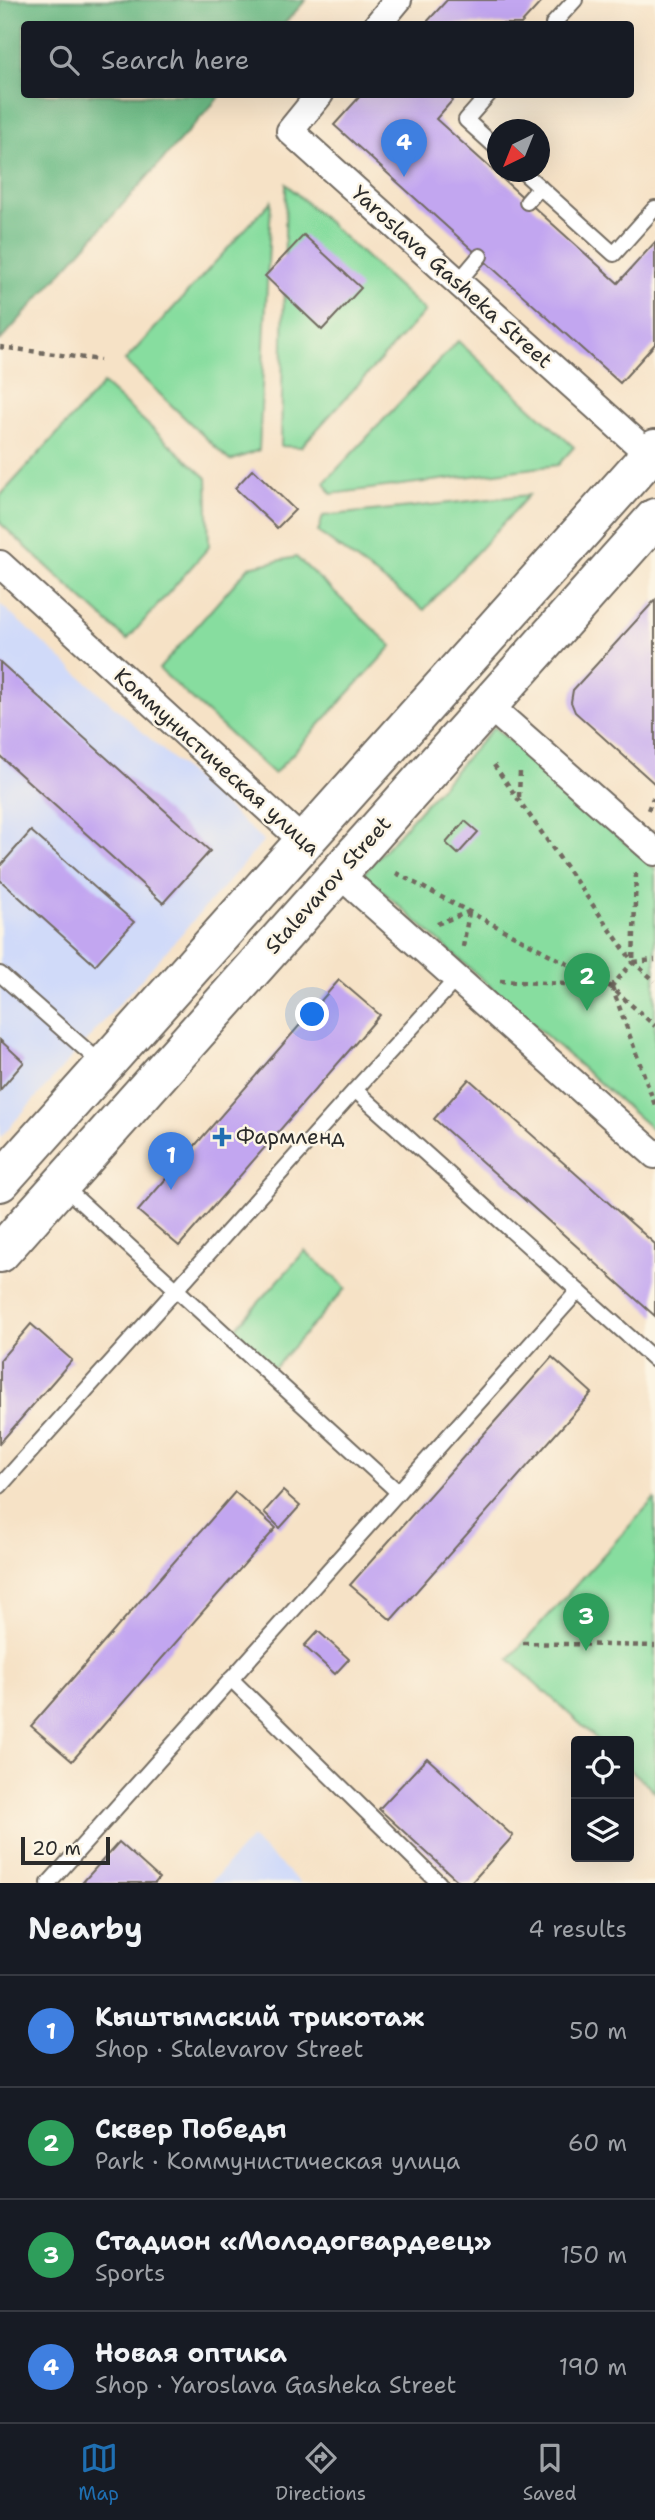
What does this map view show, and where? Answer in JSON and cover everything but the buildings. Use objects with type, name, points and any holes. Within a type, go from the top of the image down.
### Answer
[{"type":"main road","points":[[0,1182],[652,452]]},
{"type":"main road","name":"Stalevarov Street","points":[[0,1253],[655,518]]},
{"type":"main road","name":"Коммунистическая улица","points":[[304,842],[338,873]]},
{"type":"street","points":[[380,21],[398,0]]},
{"type":"street","name":"Yaroslava Gasheka Street","points":[[317,98],[290,131],[652,452]]},
{"type":"street","name":"Коммунистическая улица","points":[[0,564],[304,842]]},
{"type":"street","points":[[488,705],[646,844]]},
{"type":"street","name":"Коммунистическая улица","points":[[338,873],[655,1155]]},
{"type":"lane","points":[[555,21],[575,0]]},
{"type":"lane","points":[[486,98],[466,121],[487,139]]},
{"type":"lane","points":[[534,182],[614,254],[655,208]]},
{"type":"lane","points":[[527,202],[540,187]]},
{"type":"lane","points":[[458,282],[480,256]]},
{"type":"lane","points":[[0,974],[104,1066]]},
{"type":"lane","points":[[0,1486],[457,978]]},
{"type":"lane","points":[[355,1090],[655,1360]]},
{"type":"lane","points":[[61,1184],[398,1492]]},
{"type":"lane","points":[[49,1883],[578,1291]]},
{"type":"lane","points":[[231,1679],[439,1883]]},
{"type":"path","points":[[0,347],[100,360]]},
{"type":"path","points":[[494,765],[634,962],[655,981]]},
{"type":"path","points":[[611,987],[634,962],[646,844]]},
{"type":"path","points":[[396,873],[611,987],[655,1026]]},
{"type":"path","points":[[634,962],[655,960]]},
{"type":"path","points":[[457,978],[611,987]]},
{"type":"path","points":[[611,987],[655,1105]]},
{"type":"path","points":[[523,1643],[655,1646]]},
{"type":"shaded area","points":[[0,604],[264,841],[0,1138]]},
{"type":"shaded area","points":[[251,1838],[301,1883],[210,1883]]},
{"type":"green space","points":[[0,0],[306,0],[287,21],[21,21],[21,98],[218,98],[0,341]]},
{"type":"green space","points":[[286,184],[425,311],[301,447],[281,446]]},
{"type":"green space","points":[[271,201],[259,450],[230,461],[125,361]]},
{"type":"green space","points":[[458,341],[574,447],[558,465],[331,494],[325,482]]},
{"type":"green space","points":[[103,384],[207,478],[209,547],[127,640],[0,523],[0,496]]},
{"type":"green space","points":[[529,495],[424,610],[318,532],[323,516]]},
{"type":"green space","points":[[296,557],[392,646],[274,774],[159,669],[249,567]]},
{"type":"green space","points":[[494,727],[655,869],[655,1132],[363,874]]},
{"type":"green space","points":[[305,1251],[346,1288],[274,1368],[233,1331]]},
{"type":"green space","points":[[654,1499],[655,1792],[634,1773],[634,1736],[594,1736],[509,1659]]},
{"type":"place","name":"Новая оптика","points":[[404,177]]},
{"type":"place","name":"Сквер Победы","points":[[587,1011]]},
{"type":"place","name":"Фармленд","points":[[222,1137]]},
{"type":"place","name":"Кыштымский трикотаж","points":[[171,1190]]},
{"type":"place","name":"Стадион «Молодогвардеец»","points":[[586,1651]]}]
